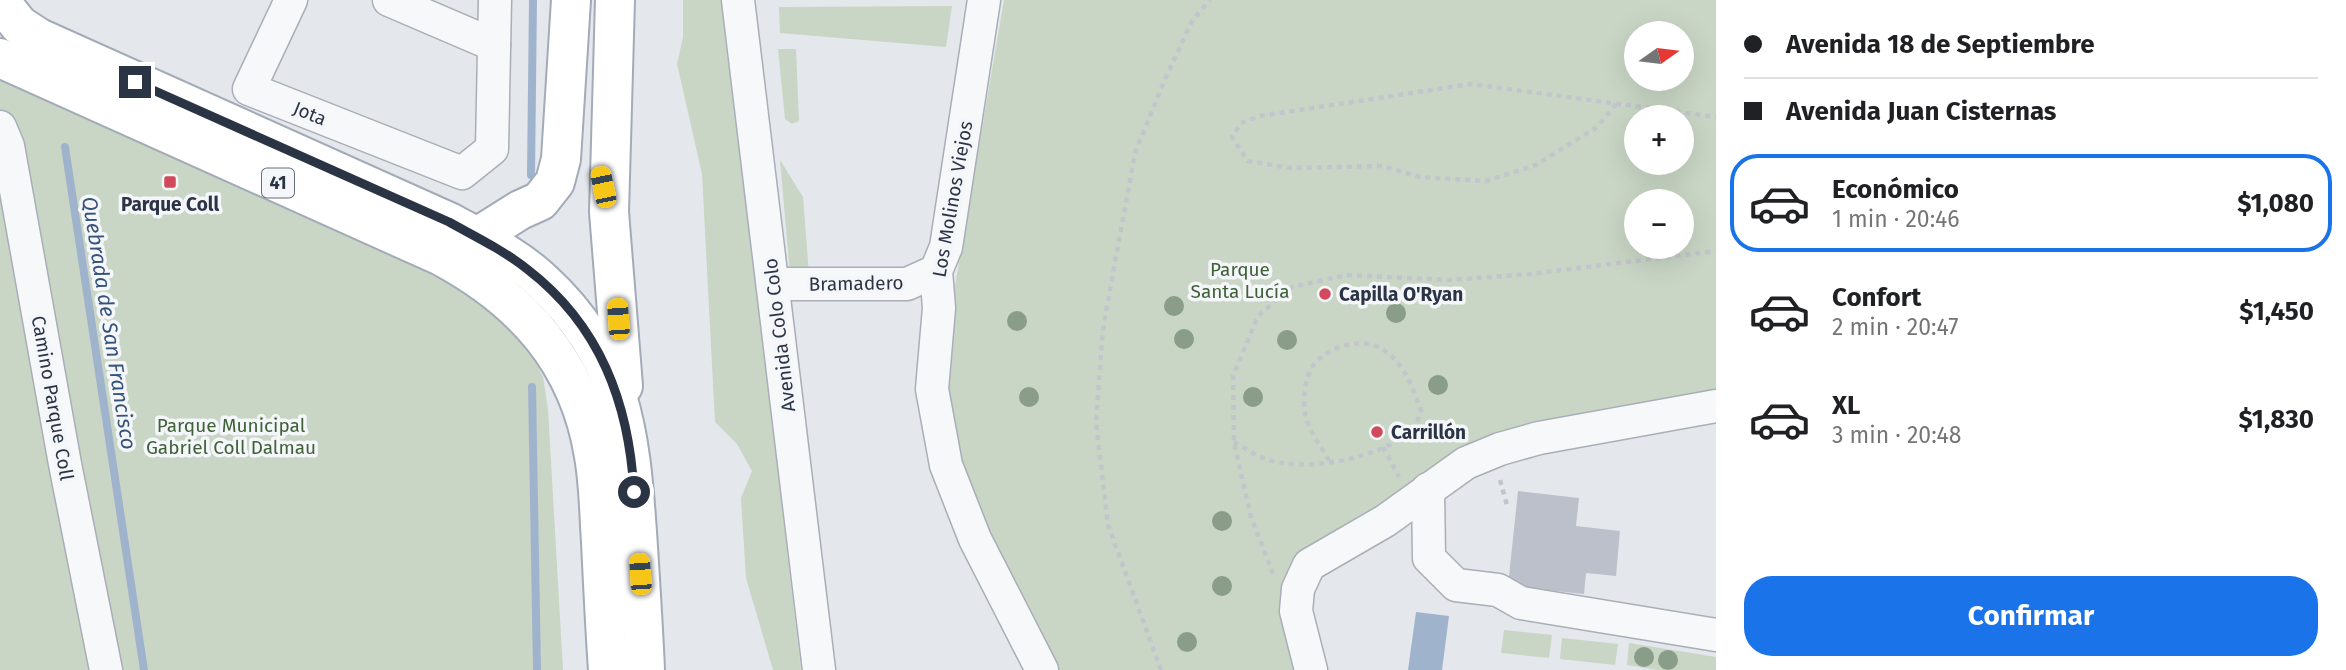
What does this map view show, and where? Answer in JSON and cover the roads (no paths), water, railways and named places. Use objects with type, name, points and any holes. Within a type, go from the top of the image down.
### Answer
[{"type":"main road","points":[[615,0],[609,212],[626,427]]},
{"type":"main road","points":[[2,59],[19,9]]},
{"type":"main road","name":"41","points":[[19,9],[63,50],[449,222],[526,268],[543,282],[569,310],[603,359],[620,401],[632,464],[645,670]]},
{"type":"main road","points":[[571,17],[609,212]]},
{"type":"main road","points":[[477,237],[520,210],[540,201],[555,182],[561,159],[571,17]]},
{"type":"main road","name":"41","points":[[2,59],[440,256],[502,295],[540,333],[554,351],[574,388],[589,430],[594,454],[608,670]]},
{"type":"street","name":"Jota","points":[[291,0],[249,89],[462,173],[492,149],[494,45]]},
{"type":"street","points":[[389,0],[494,45],[495,0]]},
{"type":"street","name":"Avenida Colo Colo","points":[[738,0],[819,670]]},
{"type":"street","name":"Los Molinos Viejos","points":[[984,0],[946,247],[936,271],[939,308],[932,389],[946,464],[975,539],[1042,670]]},
{"type":"street","name":"Camino Parque Coll","points":[[0,127],[8,146],[65,464],[106,670]]},
{"type":"street","name":"Bramadero","points":[[774,284],[907,284],[936,271]]},
{"type":"street","points":[[1311,670],[1296,611],[1297,589],[1309,565],[1377,524],[1466,463],[1500,449],[1539,438],[1716,406]]},
{"type":"street","points":[[1428,489],[1429,558]]},
{"type":"street","points":[[1377,524],[1410,541],[1456,585],[1498,590],[1521,603],[1716,635]]},
{"type":"water","points":[[1416,612],[1449,616],[1442,670],[1408,670]]},
{"type":"waterway","name":"Quebrada de San Francisco","points":[[531,175],[533,0]]},
{"type":"waterway","name":"Quebrada de San Francisco","points":[[65,147],[144,670]]},
{"type":"waterway","name":"Quebrada de San Francisco","points":[[532,387],[537,670]]},
{"type":"place","name":"Parque Coll","points":[[170,182]]},
{"type":"place","name":"Capilla O'Ryan","points":[[1325,294]]},
{"type":"place","name":"Carrillón","points":[[1377,432]]},
{"type":"park label","name":"Parque Santa Lucía","points":[[1240,280]]},
{"type":"park label","name":"Parque Municipal Gabriel Coll Dalmau","points":[[231,436]]}]
